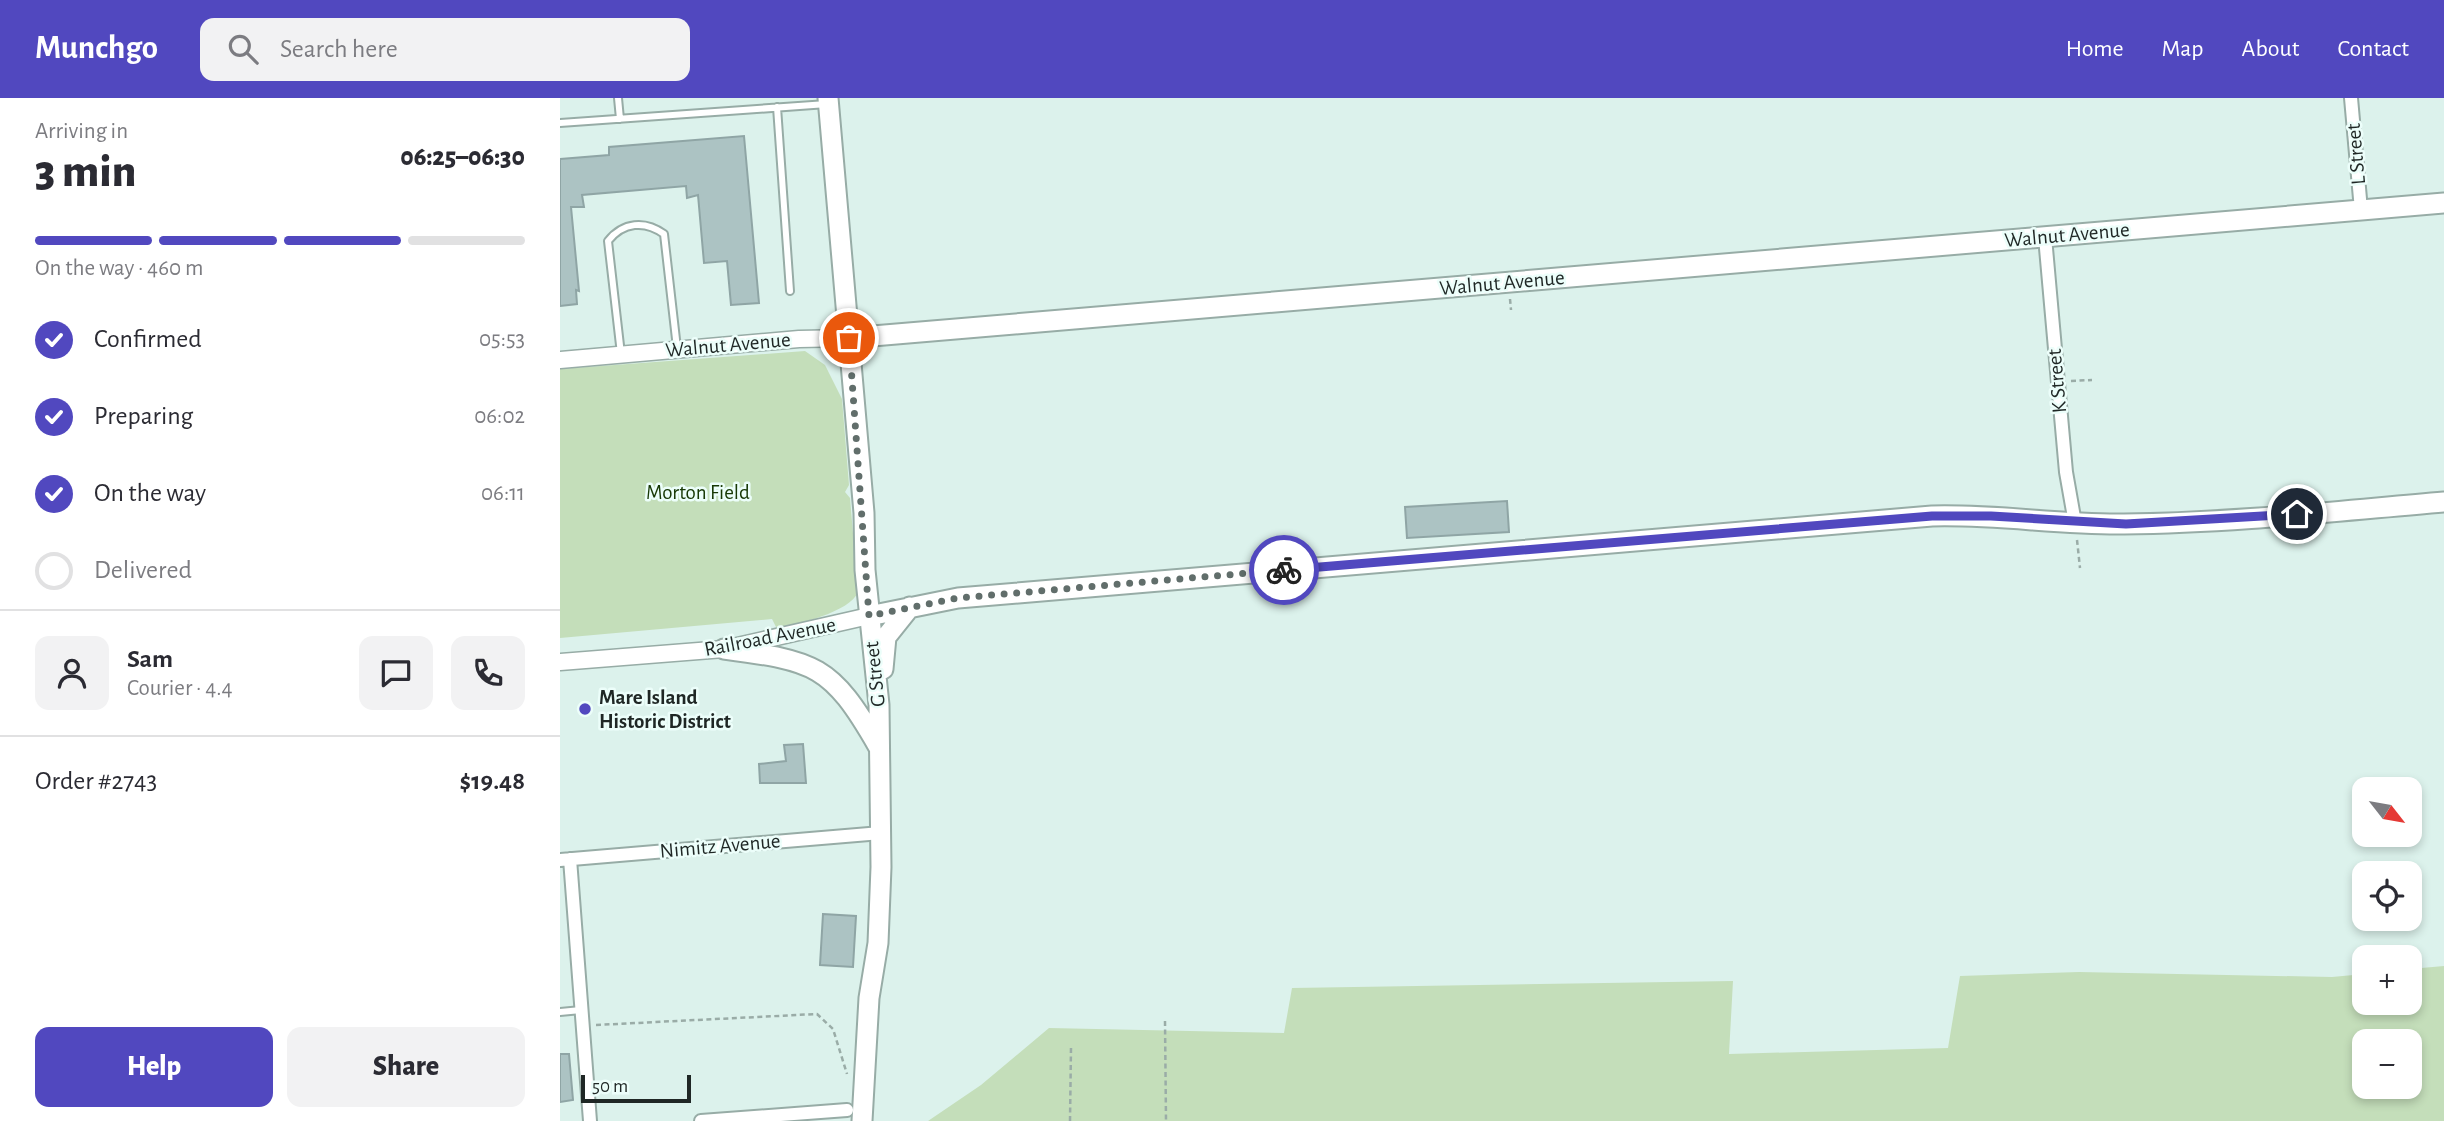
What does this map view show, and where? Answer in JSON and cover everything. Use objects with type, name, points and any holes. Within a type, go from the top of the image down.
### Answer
[{"type":"main road","name":"G Street","points":[[828,101],[849,338],[869,616],[879,705],[881,833],[876,998]]},
{"type":"main road","name":"Walnut Avenue","points":[[849,338],[2044,229],[2444,203]]},
{"type":"main road","name":"Railroad Avenue","points":[[869,616],[972,597],[1932,516],[1991,516],[2075,523],[2198,522],[2444,502]]},
{"type":"main road","points":[[879,705],[886,637],[912,606]]},
{"type":"main road","points":[[724,649],[784,658],[826,676],[853,704],[880,749]]},
{"type":"main road","points":[[854,1116],[876,998]]},
{"type":"main road","points":[[875,1121],[876,998]]},
{"type":"street","name":"L Street","points":[[2351,98],[2361,210]]},
{"type":"street","name":"K Street","points":[[2044,229],[2066,472],[2075,523]]},
{"type":"street","name":"Walnut Avenue","points":[[560,360],[799,339],[849,338]]},
{"type":"street","name":"Railroad Avenue","points":[[560,662],[724,649],[869,616]]},
{"type":"street","name":"Nimitz Avenue","points":[[565,859],[881,833]]},
{"type":"street","points":[[565,859],[590,1121]]},
{"type":"street","points":[[701,1121],[854,1116]]},
{"type":"lane","points":[[618,98],[620,119]]},
{"type":"lane","points":[[560,123],[828,101]]},
{"type":"lane","points":[[777,107],[790,292]]},
{"type":"lane","points":[[621,354],[608,241],[617,229],[636,225],[653,225],[664,234],[678,350]]},
{"type":"lane","points":[[560,1012],[581,1010]]},
{"type":"path","points":[[2057,382],[2092,380]]},
{"type":"path","points":[[2075,523],[2080,568]]},
{"type":"path","points":[[582,1026],[809,1013],[824,1018],[836,1036]]},
{"type":"path","points":[[1165,1021],[1166,1121]]},
{"type":"path","points":[[1070,1121],[1071,1047]]},
{"type":"green space","name":"Morton Field","points":[[805,351],[825,365],[842,399],[849,485],[845,492],[850,498],[858,592],[853,599],[845,606],[822,616],[776,627],[772,619],[560,638],[560,369]]},
{"type":"green space","points":[[2444,966],[2444,1121],[928,1121],[981,1085],[1049,1028],[1284,1033],[1292,988],[1733,981],[1729,1054],[1948,1048],[1960,976],[2079,972],[2332,977],[2352,975],[2352,1015],[2422,1015],[2422,968]]},
{"type":"building","points":[[744,136],[759,303],[731,305],[727,261],[704,263],[698,195],[687,198],[686,186],[582,195],[584,207],[571,207],[579,291],[576,290],[577,304],[560,306],[560,159],[609,155],[609,147]]},
{"type":"building","points":[[1507,501],[1509,532],[1407,538],[1405,507]]},
{"type":"building","points":[[803,744],[806,783],[760,783],[759,764],[786,761],[784,745]]},
{"type":"building","points":[[823,914],[856,916],[853,967],[820,965]]},
{"type":"building","points":[[560,1054],[569,1054],[573,1100],[560,1102]]},
{"type":"way so far","points":[[849,338],[864,513],[869,616],[958,598],[1284,570]]},
{"type":"place","name":"Mare Island Historic District","points":[[585,709]]},
{"type":"route","points":[[1284,570],[1932,516],[1991,516],[2126,524],[2297,514]]}]
